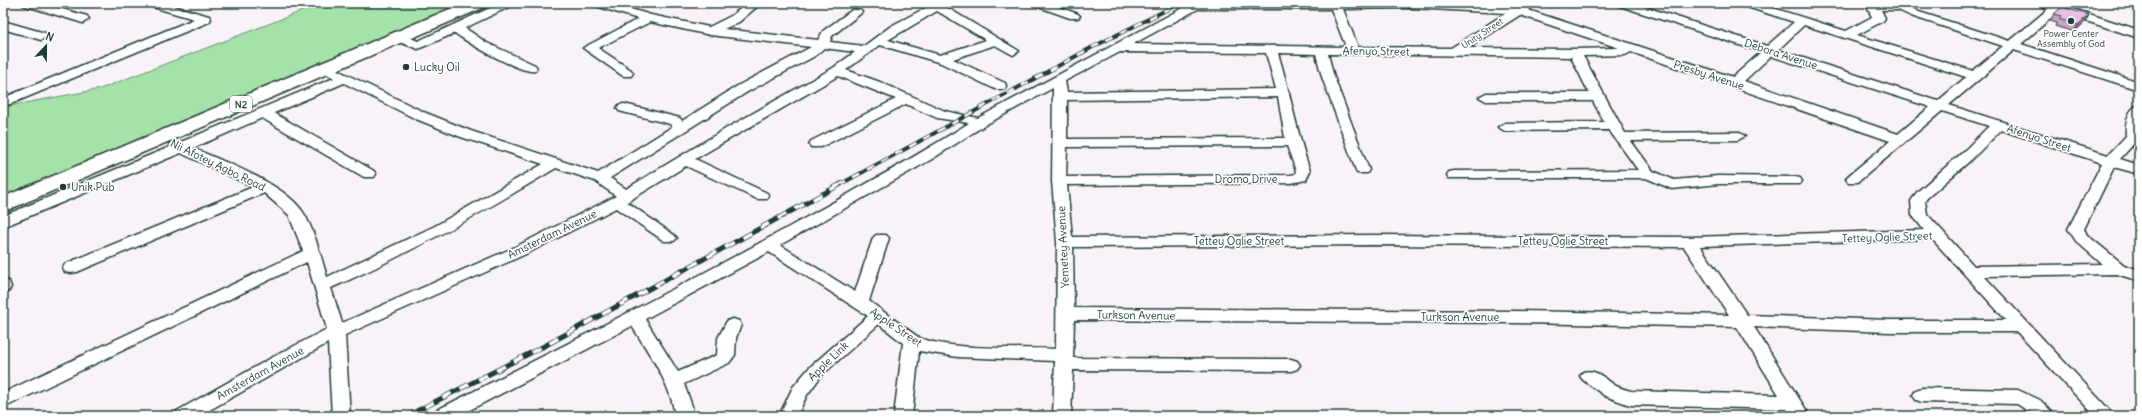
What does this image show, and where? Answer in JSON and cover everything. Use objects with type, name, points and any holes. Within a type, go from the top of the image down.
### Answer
[{"type":"highway","name":"N2","points":[[12,207],[162,138],[479,3]]},
{"type":"street","points":[[27,3],[83,19]]},
{"type":"street","points":[[3,103],[205,19],[150,3]]},
{"type":"street","points":[[398,37],[418,45],[511,3]]},
{"type":"street","points":[[597,3],[649,18],[710,31],[823,43],[867,50]]},
{"type":"street","points":[[710,31],[735,18],[755,3]]},
{"type":"street","points":[[1037,3],[1074,16]]},
{"type":"street","name":"Unity Street","points":[[1455,51],[1530,3]]},
{"type":"street","name":"Debora Avenue","points":[[1621,3],[1772,51],[1939,107]]},
{"type":"street","points":[[1745,3],[1976,76]]},
{"type":"street","points":[[2042,3],[2139,34]]},
{"type":"street","points":[[442,416],[635,317],[769,245],[927,156],[980,122],[1198,4],[1413,4],[1517,10]]},
{"type":"street","points":[[1336,4],[1353,50]]},
{"type":"street","points":[[941,5],[1013,51]]},
{"type":"street","name":"Amsterdam Avenue","points":[[184,416],[242,382],[336,332],[565,230],[621,199],[836,71],[895,29],[941,5]]},
{"type":"street","points":[[1846,36],[1879,18],[1874,9],[1875,7],[1898,5],[1915,14],[2139,86]]},
{"type":"street","points":[[1853,179],[1976,76],[2011,44],[2057,7]]},
{"type":"street","name":"Presby Avenue","points":[[1517,10],[1634,51],[1735,82],[1901,140]]},
{"type":"street","points":[[600,178],[744,88],[806,56],[823,43],[827,34],[856,12]]},
{"type":"street","points":[[627,73],[589,48],[649,18]]},
{"type":"street","points":[[1735,82],[1772,51],[1802,21]]},
{"type":"street","points":[[3,25],[41,36]]},
{"type":"street","points":[[456,27],[468,37],[487,48],[531,68]]},
{"type":"street","points":[[943,59],[996,41]]},
{"type":"street","points":[[878,42],[932,58],[943,59],[1000,86]]},
{"type":"street","name":"Afenyo Street","points":[[1117,48],[1575,53],[1634,51]]},
{"type":"street","name":"Dromo Drive","points":[[1059,181],[1301,177],[1303,171],[1293,142],[1284,93],[1271,50]]},
{"type":"street","points":[[1321,50],[1328,77],[1362,170]]},
{"type":"street","points":[[1575,53],[1617,131],[1648,174]]},
{"type":"street","points":[[326,69],[421,116],[466,134],[553,164],[600,178],[621,199],[669,238]]},
{"type":"street","points":[[836,71],[942,115],[960,117],[980,122]]},
{"type":"street","points":[[3,222],[12,207],[180,147],[263,114],[344,79]]},
{"type":"street","name":"Yemetey Avenue","points":[[1058,79],[1061,96],[1059,181],[1065,242],[1066,314],[1062,416]]},
{"type":"street","points":[[1061,96],[1284,93]]},
{"type":"street","points":[[1486,97],[1599,97]]},
{"type":"street","points":[[816,144],[906,99]]},
{"type":"street","name":"Afenyo Street","points":[[1939,107],[2139,170]]},
{"type":"street","points":[[624,108],[675,121],[679,128]]},
{"type":"street","points":[[2118,270],[2081,238],[2076,229],[2110,161],[2133,137],[2132,125],[2139,109]]},
{"type":"street","points":[[263,114],[307,137],[369,174]]},
{"type":"street","points":[[1936,234],[1920,215],[1918,201],[1922,195],[1967,156],[1998,125]]},
{"type":"street","points":[[1504,127],[1738,136]]},
{"type":"street","name":"Nii Afotey Agbo Road","points":[[162,138],[265,187],[282,199],[296,213],[312,253],[336,332],[342,416]]},
{"type":"street","points":[[1060,143],[1293,142]]},
{"type":"street","points":[[686,160],[762,196]]},
{"type":"street","points":[[322,286],[372,265],[457,221],[553,164]]},
{"type":"street","points":[[1454,175],[1648,174],[1672,185],[1718,180],[1795,181]]},
{"type":"street","points":[[71,268],[265,187]]},
{"type":"street","name":"Tettey Oglie Street","points":[[1065,242],[1365,240],[1689,242],[1936,234],[2106,416]]},
{"type":"street","points":[[860,302],[881,238]]},
{"type":"street","points":[[1689,242],[1742,321],[1796,409]]},
{"type":"street","name":"Apple Street","points":[[769,245],[860,302],[912,340],[928,347],[958,351],[1064,359],[1291,365]]},
{"type":"street","points":[[3,401],[312,253]]},
{"type":"street","points":[[1970,271],[2118,270],[2139,276]]},
{"type":"street","name":"Turkson Avenue","points":[[1066,314],[1514,317],[1742,321],[1890,326],[2021,326]]},
{"type":"street","name":"Apple Link","points":[[788,416],[799,392],[815,372],[879,315]]},
{"type":"street","points":[[635,317],[673,382],[682,401],[684,416]]},
{"type":"street","points":[[673,382],[723,359],[726,355],[727,338],[733,325]]},
{"type":"street","points":[[903,416],[912,340]]},
{"type":"street","points":[[1589,376],[1611,391],[1630,398],[1796,409]]},
{"type":"street","points":[[1922,395],[2018,397],[2028,400],[2038,406],[2047,416]]},
{"type":"green space","points":[[323,3],[466,3],[3,197],[3,107],[100,89]]},
{"type":"building","points":[[2062,7],[2089,15],[2078,25],[2059,19],[2062,16],[2054,14]]},
{"type":"railway","points":[[839,185],[1091,48],[1180,3]]},
{"type":"railway","points":[[407,416],[548,344],[841,184]]},
{"type":"place","name":"Power Center Assembly of God","points":[[2071,21]]},
{"type":"place","name":"Lucky Oil","points":[[406,67]]},
{"type":"place","name":"Unik Pub","points":[[63,187]]}]
